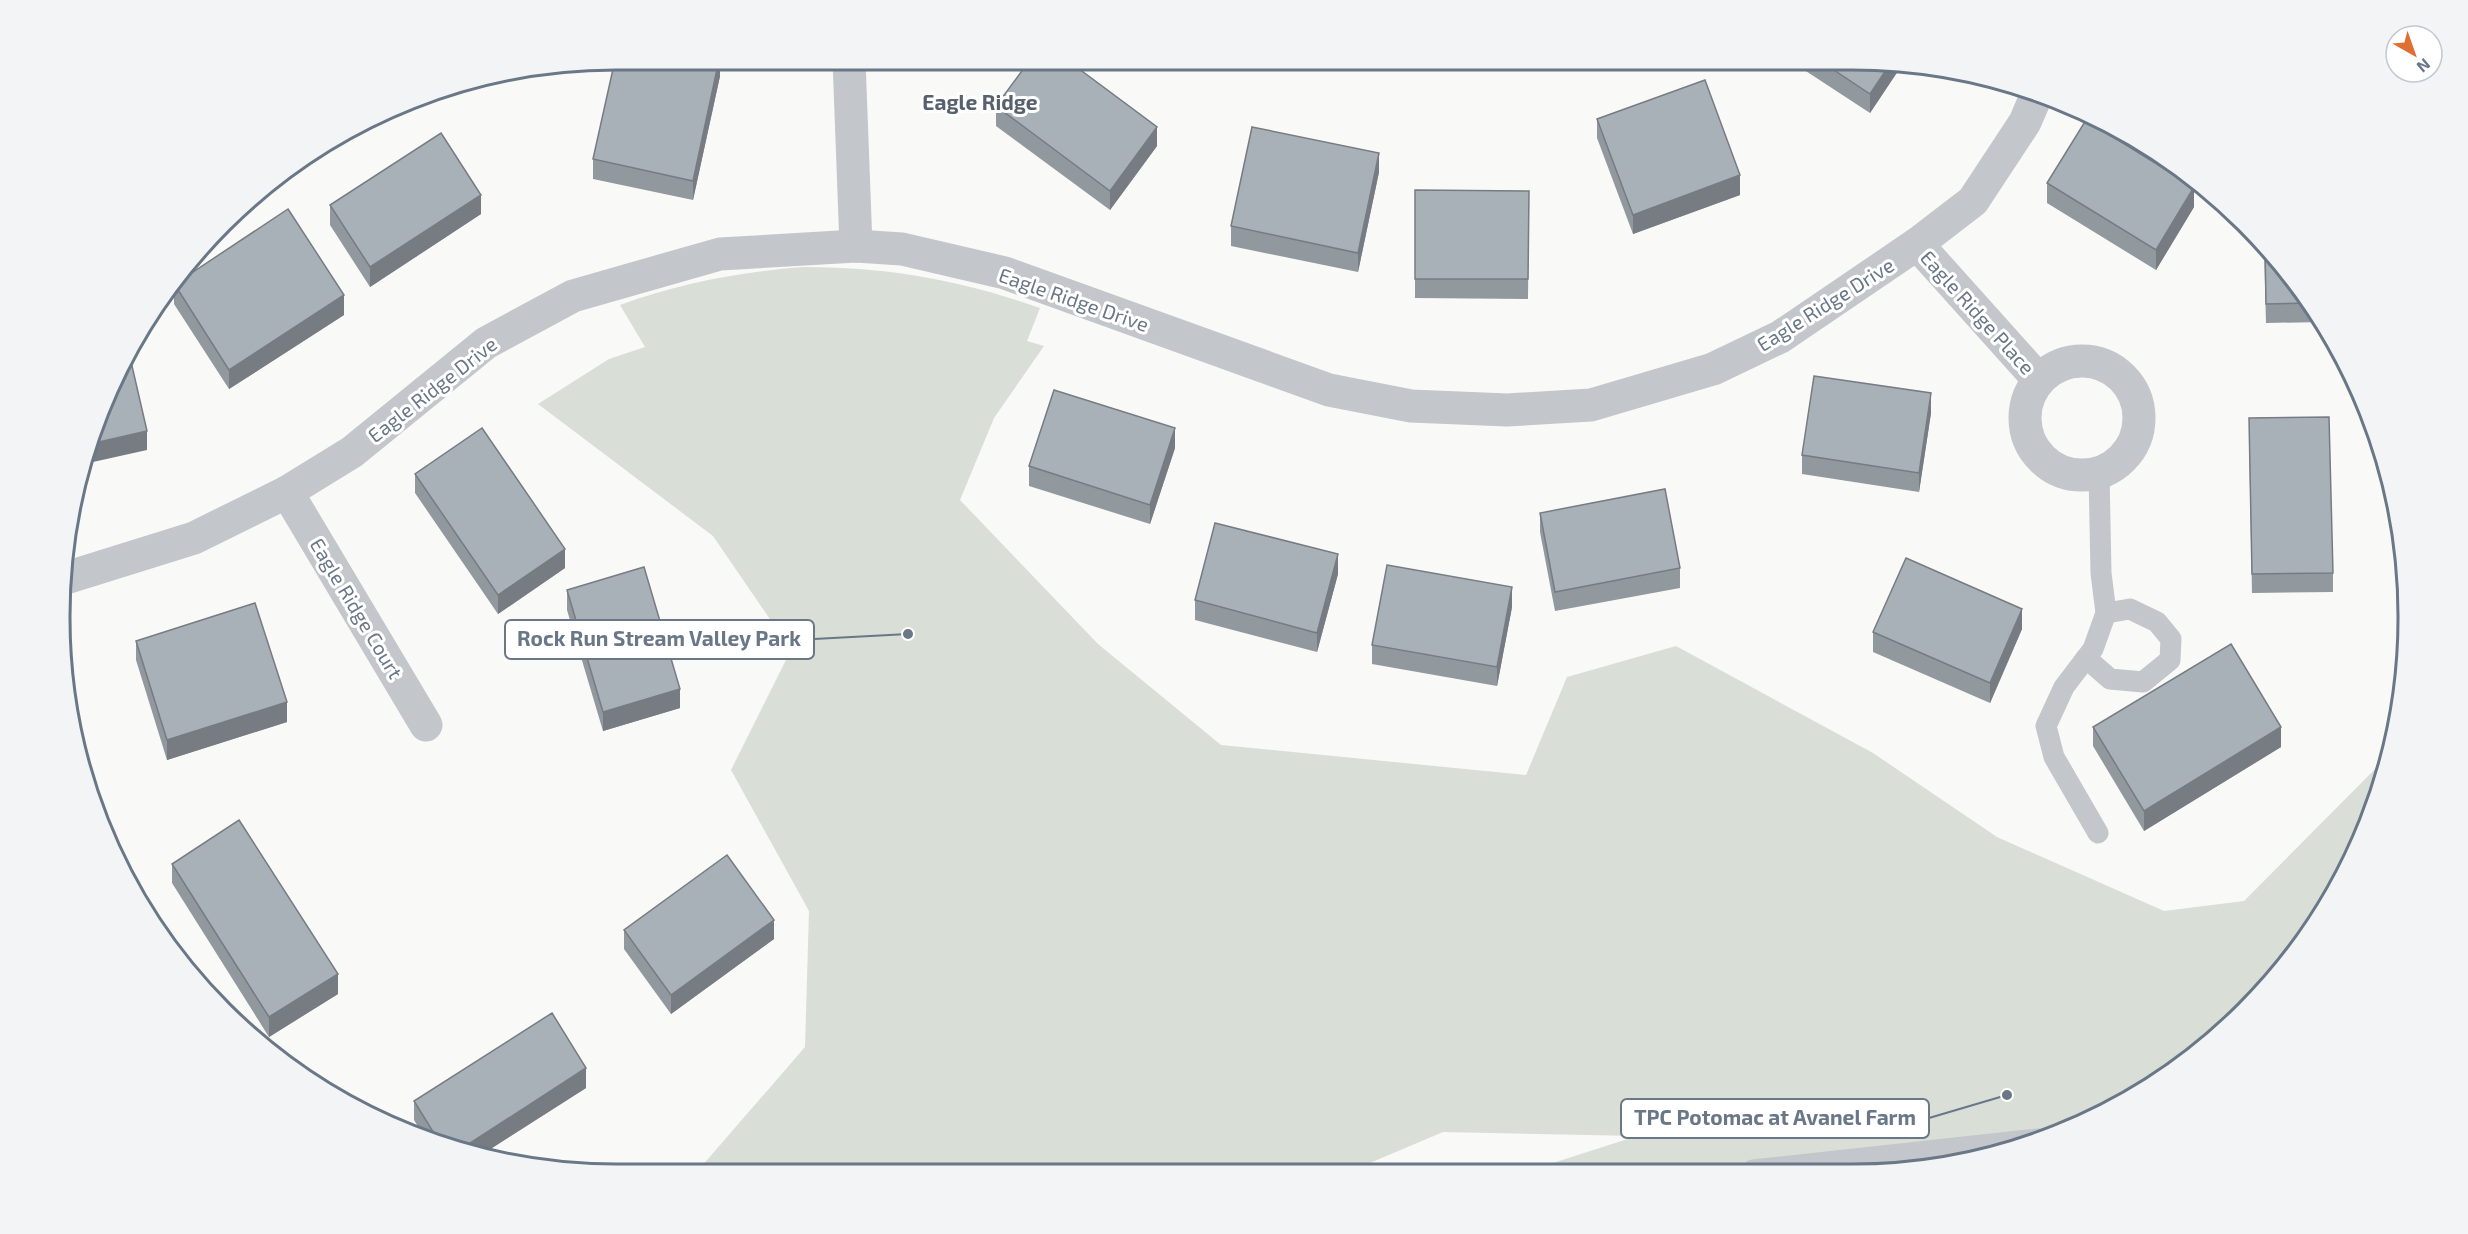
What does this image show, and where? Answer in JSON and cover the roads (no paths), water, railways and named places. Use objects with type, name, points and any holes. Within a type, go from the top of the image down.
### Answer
[{"type":"street","points":[[849,71],[855,246]]},
{"type":"street","name":"Eagle Ridge Drive","points":[[72,576],[194,538],[287,492],[352,452],[486,343],[573,296],[720,254],[855,246],[902,249],[1005,273],[1329,390],[1411,406],[1507,410],[1591,405],[1713,369],[1780,337],[1917,244],[1973,201],[2025,122],[2033,102]]},
{"type":"street","name":"Eagle Ridge Place","points":[[1917,244],[2039,380]]},
{"type":"street","name":"Eagle Ridge Place","points":[[2087,361],[2104,364],[2120,374],[2131,387],[2138,404],[2140,422],[2136,439],[2125,456],[2099,472],[2071,474],[2052,467],[2037,454],[2028,437],[2025,417],[2028,398],[2039,380],[2053,369],[2069,362],[2087,361]]},
{"type":"street","name":"Eagle Ridge Court","points":[[287,492],[426,725]]},
{"type":"lane","points":[[2098,833],[2054,757],[2046,726],[2064,687],[2093,649],[2106,614],[2099,472]]},
{"type":"lane","points":[[2086,658],[2110,680],[2143,682],[2170,660],[2171,639],[2157,622],[2130,609],[2106,614]]},
{"type":"lane","points":[[1817,1163],[1997,1143]]},
{"type":"place","name":"Rock Run Stream Valley Park","points":[[908,634]]},
{"type":"place","name":"TPC Potomac at Avanel Farm","points":[[2007,1095]]},
{"type":"district","name":"Eagle Ridge","points":[[980,101]]}]
